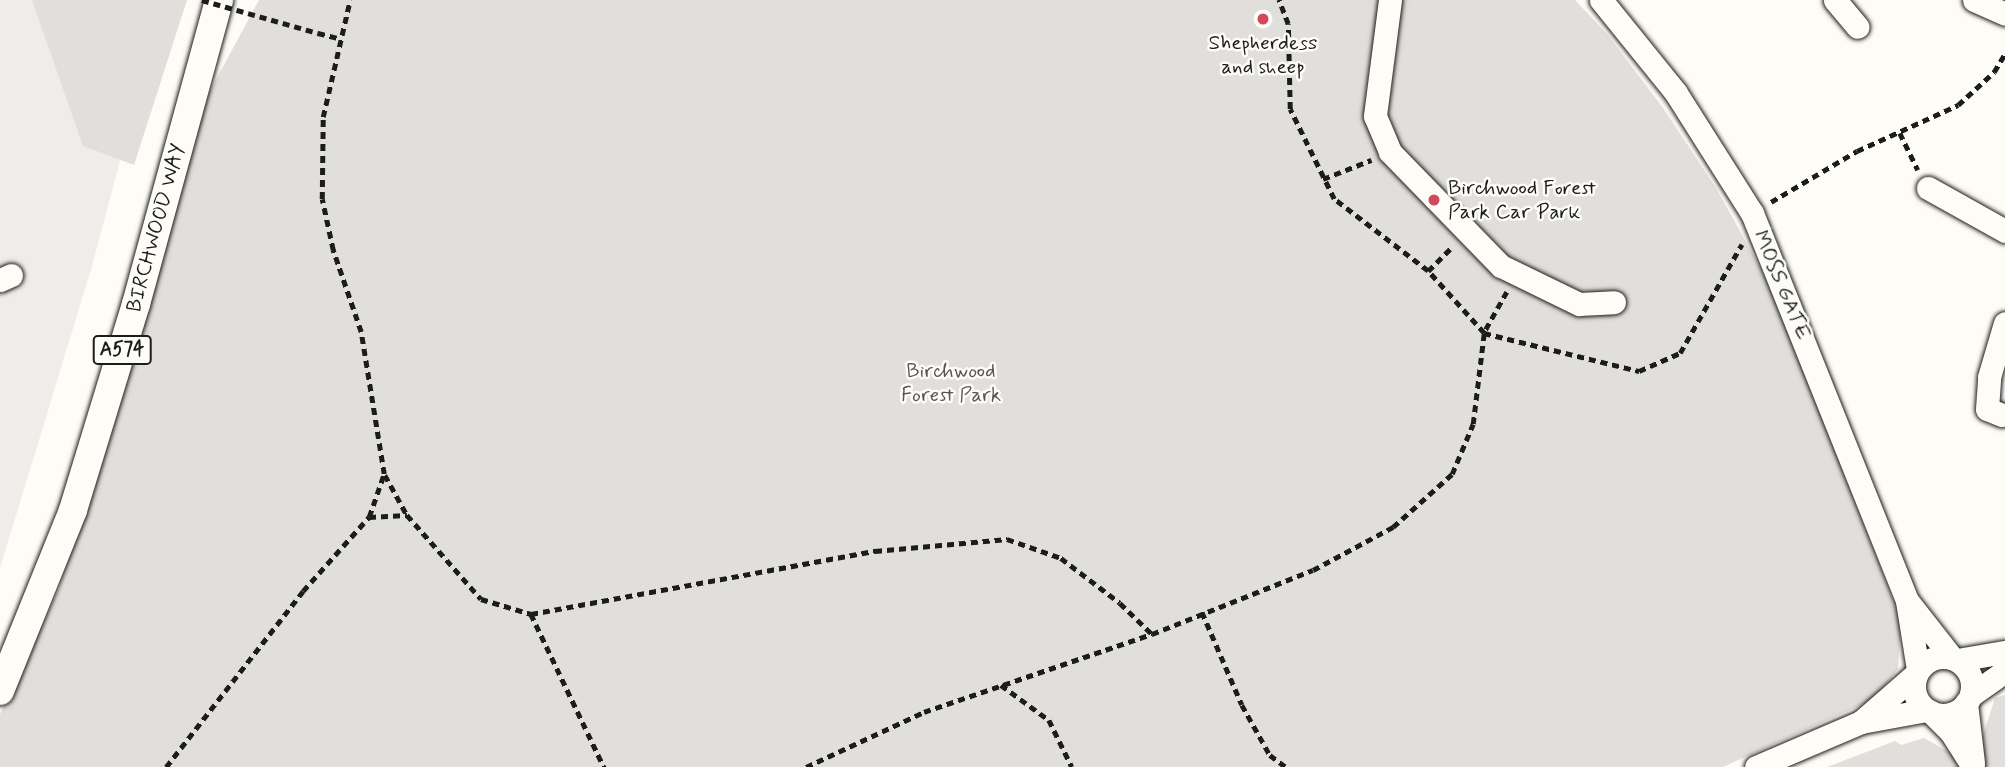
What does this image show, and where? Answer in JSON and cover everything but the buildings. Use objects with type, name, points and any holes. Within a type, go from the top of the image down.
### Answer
[{"type":"main road","name":"BIRCHWOOD WAY","points":[[0,691],[38,602],[94,444],[219,0]]},
{"type":"street","points":[[1390,0],[1376,116],[1390,152],[1465,233],[1517,274],[1579,304],[1614,302]]},
{"type":"street","name":"MOSS GATE","points":[[1601,0],[1676,93],[1752,213],[1907,601],[1917,672]]},
{"type":"street","points":[[1835,0],[1858,26]]},
{"type":"street","points":[[1974,0],[2005,14]]},
{"type":"street","points":[[1928,188],[2005,231]]},
{"type":"street","points":[[2002,415],[1987,409],[1989,377],[2001,352],[2005,323]]},
{"type":"street","name":"MOSS GATE","points":[[1907,601],[1954,659]]},
{"type":"street","points":[[1861,722],[1933,658],[1954,659],[2005,652]]},
{"type":"street","points":[[1917,672],[1915,694],[1973,767],[1968,671],[1954,659]]},
{"type":"street","points":[[1756,767],[1861,722],[1929,711],[1950,714],[2005,671]]},
{"type":"path","points":[[202,0],[338,38]]},
{"type":"path","points":[[349,0],[338,38],[323,117],[322,200],[329,238],[360,332],[384,474],[407,515],[481,598],[531,614],[875,551],[1007,539],[1061,558],[1152,634]]},
{"type":"path","points":[[1283,1],[1290,109],[1334,200],[1428,271],[1484,333],[1639,371],[1680,353],[1744,240]]},
{"type":"path","points":[[1771,202],[1857,151],[1958,105],[1994,72],[2005,54]]},
{"type":"path","points":[[1900,133],[1928,188]]},
{"type":"path","points":[[1324,179],[1390,152]]},
{"type":"path","points":[[1428,271],[1465,233]]},
{"type":"path","points":[[806,767],[924,712],[1152,634],[1313,570],[1393,527],[1452,474],[1473,424],[1484,333],[1517,274]]},
{"type":"path","points":[[166,767],[303,592],[369,517],[384,474]]},
{"type":"path","points":[[369,517],[407,515]]},
{"type":"path","points":[[1202,612],[1242,705],[1270,755],[1286,767]]},
{"type":"path","points":[[531,614],[604,767]]},
{"type":"path","points":[[1000,684],[1049,720],[1072,767]]},
{"type":"shaded area","points":[[0,0],[163,0],[92,266],[0,568]]},
{"type":"green space","points":[[32,0],[187,0],[134,165],[83,146]]},
{"type":"green space","name":"Birchwood Forest Park","points":[[259,0],[1575,0],[1607,34],[1663,108],[1716,188],[1771,287],[1901,620],[1898,669],[1874,699],[1723,767],[0,767],[0,714],[59,589],[198,113]]},
{"type":"green space","points":[[2005,695],[2005,767],[1827,767],[1895,741],[1901,745],[1924,738],[1973,766],[1995,698]]},
{"type":"place","name":"Shepherdess and sheep","points":[[1263,19]]},
{"type":"place","name":"Birchwood Forest Park Car Park","points":[[1434,200]]}]
